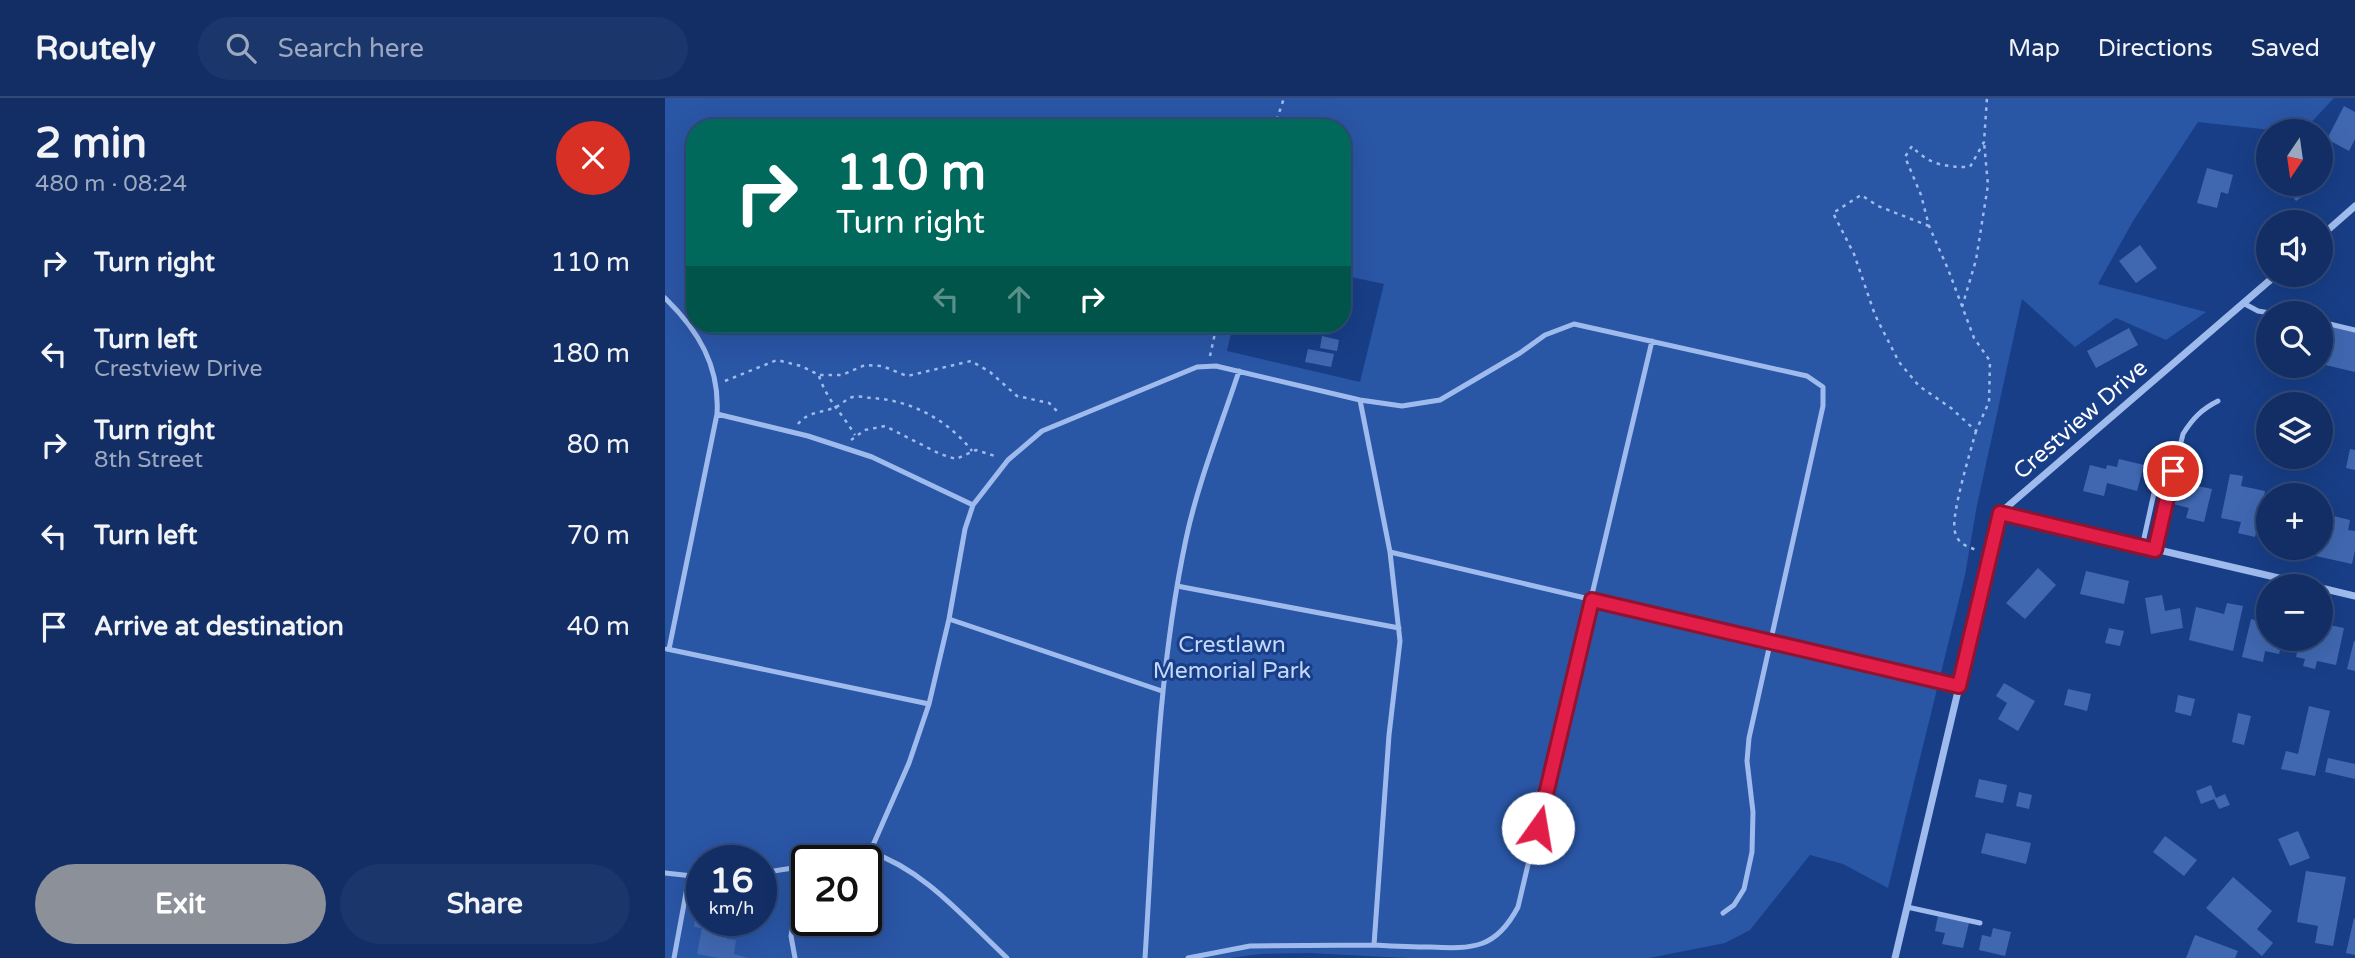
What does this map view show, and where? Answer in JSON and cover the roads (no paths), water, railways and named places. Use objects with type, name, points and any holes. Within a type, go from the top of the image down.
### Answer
[{"type":"street","points":[[2333,225],[2355,206]]},
{"type":"street","name":"Crestview Drive","points":[[2000,513],[2262,287]]},
{"type":"street","points":[[1895,958],[2000,513],[2260,574]]},
{"type":"street","points":[[2333,591],[2355,596]]},
{"type":"lane","points":[[665,298],[686,319]]},
{"type":"lane","points":[[2243,303],[2256,310]]},
{"type":"lane","points":[[873,845],[909,763],[929,704],[949,619],[965,530],[973,505],[1008,460],[1042,432],[1197,367],[1208,366],[1240,371],[1360,400],[1402,406],[1440,400],[1520,353],[1545,335],[1574,324],[1807,376],[1823,387],[1822,406],[1769,641],[1748,750],[1748,785],[1753,812],[1752,852],[1744,889],[1734,905],[1723,913]]},
{"type":"lane","points":[[2333,325],[2355,330]]},
{"type":"lane","points":[[696,333],[714,368],[719,395],[667,649],[929,704]]},
{"type":"lane","points":[[1188,958],[1250,946],[1374,945],[1468,948],[1491,940],[1509,925],[1518,907],[1652,341]]},
{"type":"lane","points":[[1145,958],[1162,691],[1177,586],[1194,506],[1240,371]]},
{"type":"lane","points":[[1360,400],[1390,552],[1400,641],[1389,735],[1374,945]]},
{"type":"lane","points":[[2155,550],[2183,434],[2203,409],[2218,401]]},
{"type":"lane","points":[[717,415],[792,432],[872,457],[973,505]]},
{"type":"lane","points":[[2142,547],[2156,484]]},
{"type":"lane","points":[[1390,552],[1959,686]]},
{"type":"lane","points":[[1177,586],[1399,628]]},
{"type":"lane","points":[[949,619],[1162,691]]},
{"type":"lane","points":[[882,856],[923,880],[1007,958]]},
{"type":"lane","points":[[665,873],[686,876]]},
{"type":"lane","points":[[674,958],[686,893]]},
{"type":"lane","points":[[1907,907],[1980,923]]},
{"type":"lane","points":[[792,936],[795,958]]},
{"type":"park label","name":"Crestlawn Memorial Park","points":[[1232,657]]}]
